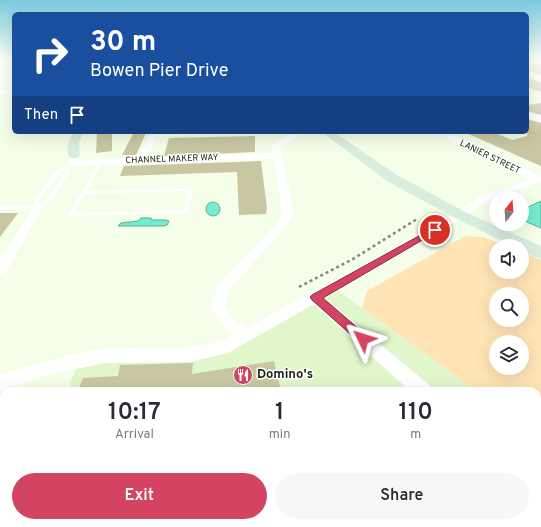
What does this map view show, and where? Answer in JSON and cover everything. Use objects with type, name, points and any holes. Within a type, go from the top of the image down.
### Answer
[{"type":"street","points":[[0,93],[12,91]]},
{"type":"street","points":[[529,115],[541,120]]},
{"type":"street","points":[[71,162],[73,143],[79,134]]},
{"type":"street","points":[[143,160],[153,134]]},
{"type":"street","points":[[248,334],[230,325],[216,307],[223,288],[281,226],[288,214],[276,146],[295,134]]},
{"type":"street","points":[[330,134],[392,178],[464,213],[541,254]]},
{"type":"street","points":[[342,134],[384,165],[464,213],[489,221]]},
{"type":"street","name":"LANIER STREET","points":[[446,134],[540,180]]},
{"type":"street","name":"CHANNEL MAKER WAY","points":[[71,162],[278,156]]},
{"type":"street","points":[[0,383],[47,368],[106,356],[190,355],[228,346],[464,213],[483,200],[540,180]]},
{"type":"street","points":[[0,271],[38,207]]},
{"type":"street","points":[[513,231],[541,243]]},
{"type":"street","points":[[315,297],[418,387]]},
{"type":"lane","points":[[38,207],[36,201],[57,173],[71,162]]},
{"type":"lane","points":[[0,208],[38,207],[50,199],[68,171],[71,162]]},
{"type":"lane","points":[[84,193],[190,190],[186,211],[71,215],[101,162]]},
{"type":"path","points":[[299,287],[353,259],[417,219]]},
{"type":"shaded area","points":[[465,236],[483,237],[489,239],[489,279],[529,279],[529,255],[541,260],[541,387],[471,387],[362,308],[367,291]]},
{"type":"shaded area","points":[[333,287],[470,387],[69,387],[79,361],[228,346]]},
{"type":"water","points":[[541,201],[541,228],[529,223],[529,207]]},
{"type":"water","points":[[210,202],[216,202],[220,206],[220,212],[216,216],[210,216],[206,212],[206,206]]},
{"type":"water","points":[[141,218],[169,221],[167,225],[163,226],[118,226],[121,223],[138,221]]},
{"type":"building","points":[[529,85],[541,85],[541,92],[529,88]]},
{"type":"building","points":[[541,103],[541,115],[529,112],[529,105]]},
{"type":"building","points":[[529,120],[541,123],[541,166],[469,134],[498,134],[512,140],[527,136],[527,134],[529,134]]},
{"type":"building","points":[[97,134],[112,134],[112,151],[96,153]]},
{"type":"building","points":[[133,134],[146,134],[136,155],[122,155]]},
{"type":"building","points":[[255,136],[255,152],[164,156],[169,138]]},
{"type":"building","points":[[261,161],[267,208],[266,214],[239,215],[237,172],[120,176],[124,166]]},
{"type":"building","points":[[0,213],[18,213],[0,237]]},
{"type":"building","points":[[274,361],[280,387],[80,387],[83,378],[118,376],[120,365],[193,363],[192,374]]},
{"type":"place","name":"Domino's","points":[[243,375]]},
{"type":"route","points":[[363,339],[315,297],[435,230]]}]
